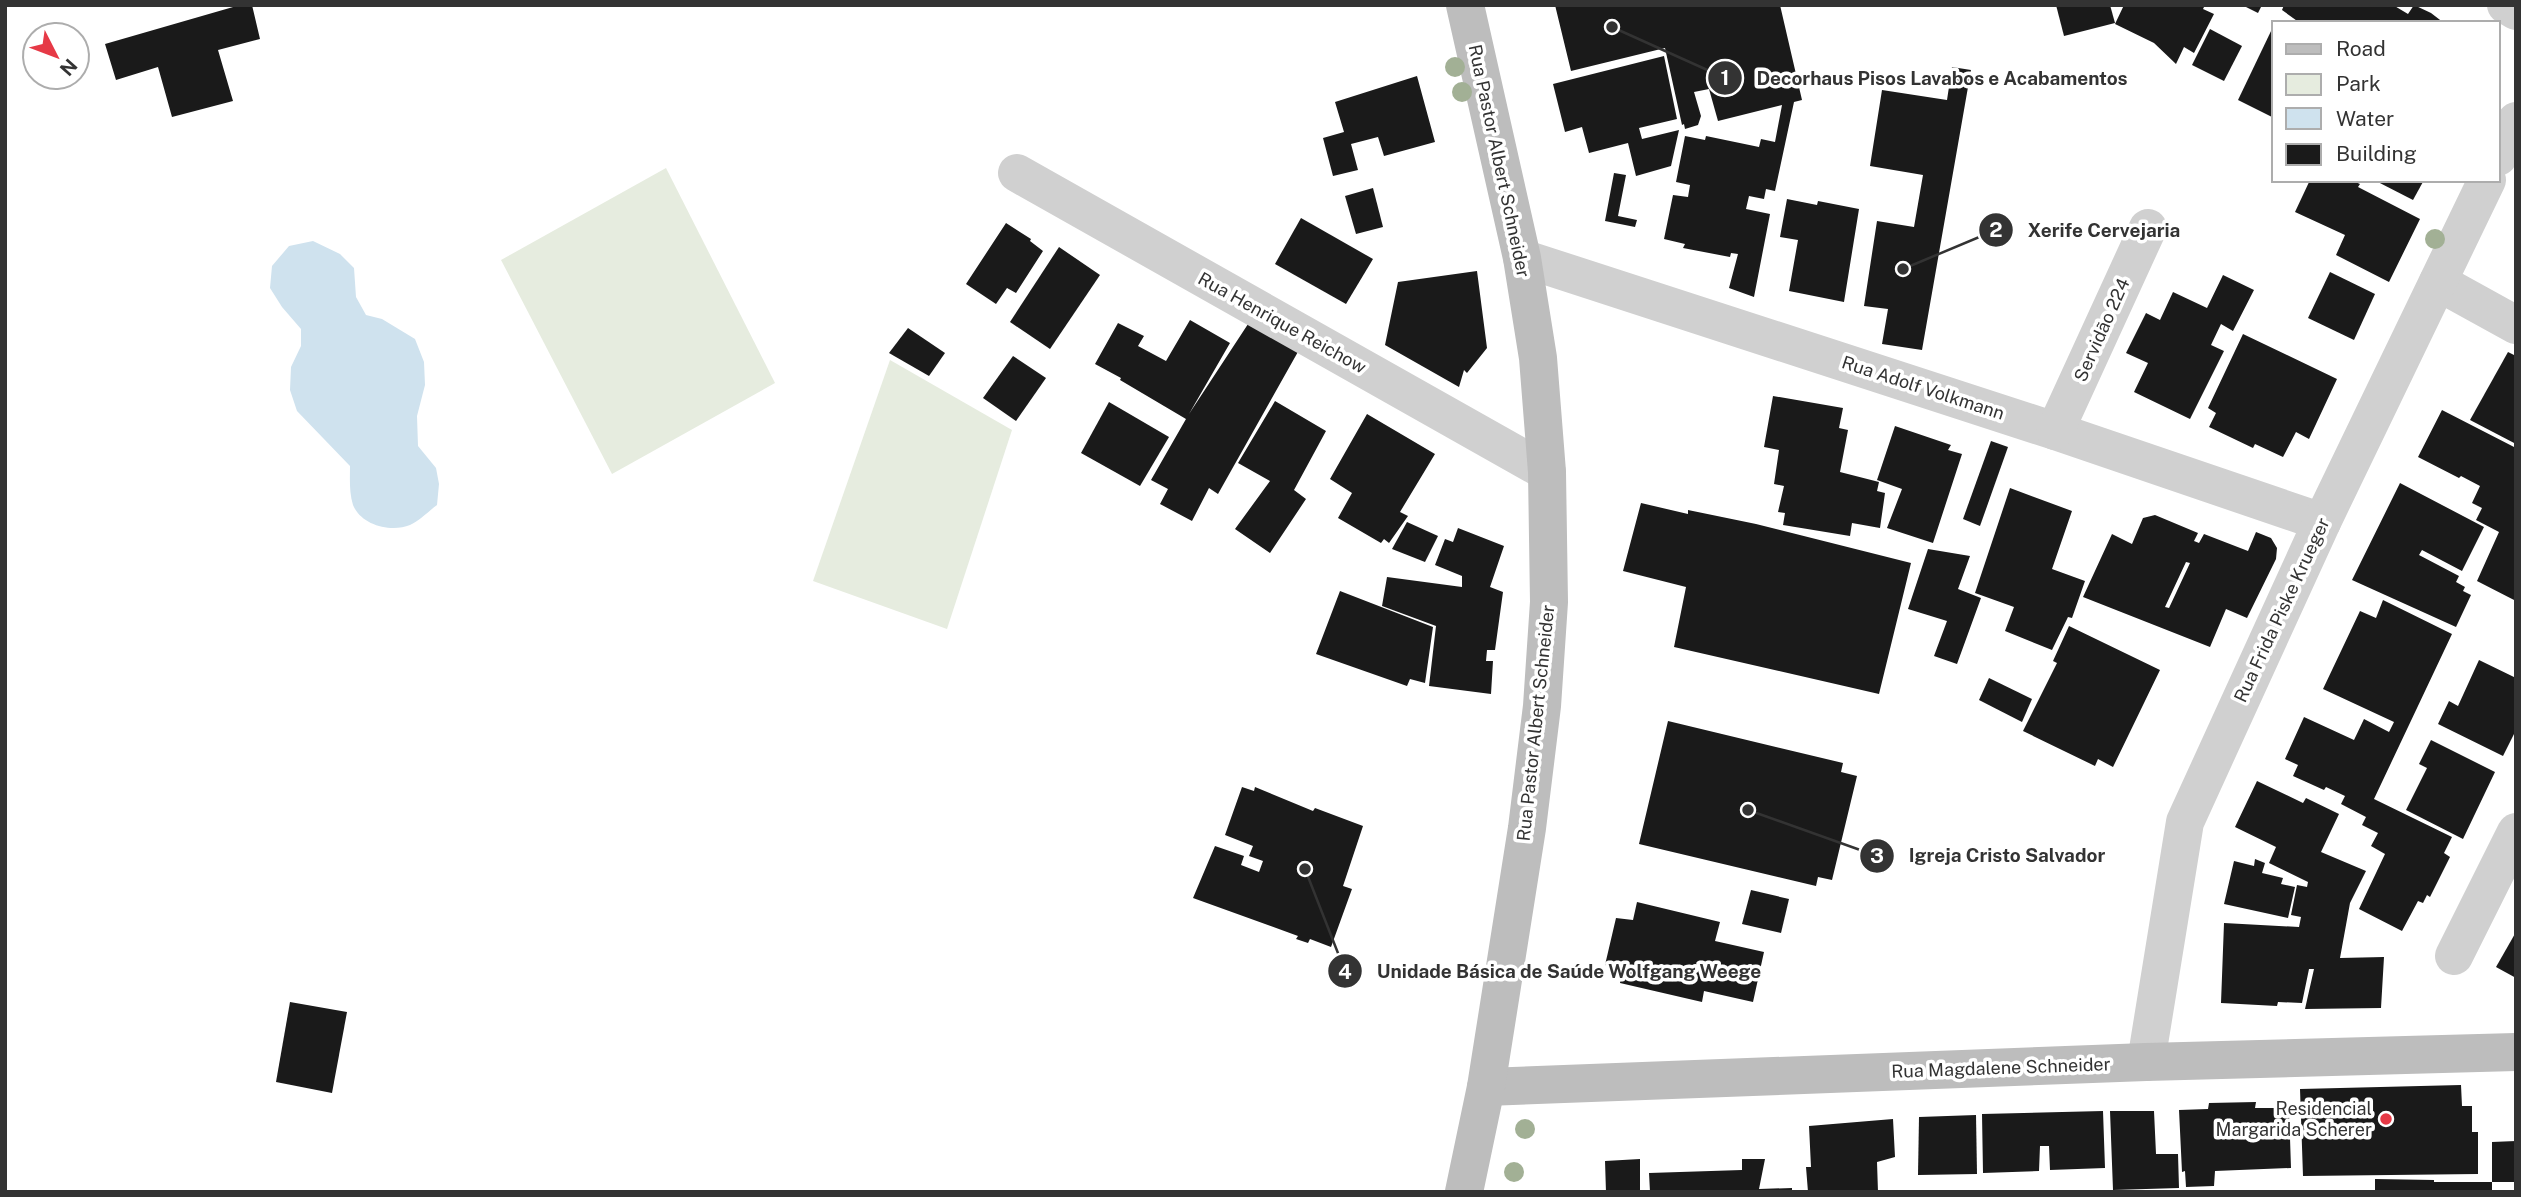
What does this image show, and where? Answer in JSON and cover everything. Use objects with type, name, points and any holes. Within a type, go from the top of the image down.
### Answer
[{"type":"main road","name":"Rua Pastor Albert Schneider","points":[[1464,1192],[1486,1087],[1527,828],[1542,706],[1549,602],[1547,472],[1538,358],[1522,258],[1465,5]]},
{"type":"main road","name":"Rua Magdalene Schneider","points":[[1486,1087],[2146,1062],[2516,1052]]},
{"type":"street","points":[[2507,5],[2516,10]]},
{"type":"street","points":[[2500,153],[2516,121]]},
{"type":"street","name":"Rua Henrique Reichow","points":[[1017,173],[1547,472]]},
{"type":"street","name":"Rua Frida Piske Krueger","points":[[2146,1062],[2185,822],[2322,522],[2486,182]]},
{"type":"street","name":"Servidão 224","points":[[2055,432],[2148,228]]},
{"type":"street","name":"Rua Adolf Volkmann","points":[[1522,258],[2322,522]]},
{"type":"street","points":[[2438,282],[2516,326]]},
{"type":"street","points":[[2454,956],[2516,832]]},
{"type":"green space","points":[[666,168],[775,383],[612,474],[501,260]]},
{"type":"green space","points":[[890,360],[1012,430],[947,629],[813,581]]},
{"type":"water","points":[[313,241],[340,254],[354,268],[356,297],[366,315],[382,319],[415,339],[424,362],[425,385],[417,416],[418,446],[436,468],[439,484],[437,505],[410,525],[394,528],[377,526],[357,512],[352,500],[350,466],[297,411],[290,390],[291,367],[301,346],[301,329],[270,288],[272,266],[289,246]]},
{"type":"building","points":[[240,5],[252,5],[260,39],[218,50],[233,101],[172,117],[158,67],[116,80],[105,44]]},
{"type":"building","points":[[1555,5],[1780,5],[1802,100],[1794,102],[1775,191],[1766,189],[1764,199],[1749,196],[1746,209],[1770,214],[1754,297],[1729,288],[1738,254],[1731,253],[1730,257],[1683,248],[1685,244],[1664,239],[1673,195],[1688,197],[1690,185],[1676,182],[1685,136],[1705,140],[1706,136],[1759,147],[1761,139],[1775,142],[1782,105],[1718,121],[1709,89],[1694,92],[1701,116],[1698,125],[1685,129],[1665,48],[1571,71]]},
{"type":"building","points":[[2056,5],[2110,5],[2115,23],[2064,36]]},
{"type":"building","points":[[2124,5],[2205,5],[2203,9],[2214,14],[2194,53],[2184,47],[2176,64],[2154,43],[2115,24]]},
{"type":"building","points":[[2242,5],[2262,5],[2258,13]]},
{"type":"building","points":[[2284,5],[2393,5],[2408,14],[2414,5],[2441,21],[2297,21],[2282,10]]},
{"type":"building","points":[[2210,29],[2242,46],[2224,81],[2192,65]]},
{"type":"building","points":[[2272,29],[2272,117],[2238,100]]},
{"type":"building","points":[[1664,56],[1677,119],[1639,128],[1642,139],[1679,130],[1671,166],[1636,176],[1628,143],[1589,153],[1582,127],[1565,132],[1553,84]]},
{"type":"building","points":[[1952,67],[1971,70],[1922,350],[1882,344],[1888,309],[1864,306],[1877,221],[1914,227],[1923,175],[1870,166],[1882,90],[1947,100]]},
{"type":"building","points":[[1417,76],[1435,142],[1384,156],[1378,137],[1351,144],[1358,170],[1333,176],[1323,138],[1344,132],[1335,102]]},
{"type":"building","points":[[1614,173],[1626,175],[1618,216],[1637,220],[1635,227],[1605,221]]},
{"type":"building","points":[[2309,182],[2356,182],[2360,184],[2358,187],[2420,219],[2389,282],[2336,255],[2345,235],[2295,212]]},
{"type":"building","points":[[2378,182],[2423,182],[2413,200]]},
{"type":"building","points":[[1373,188],[1383,227],[1356,234],[1345,196]]},
{"type":"building","points":[[1787,199],[1817,205],[1818,201],[1859,209],[1844,302],[1789,291],[1798,240],[1780,237]]},
{"type":"building","points":[[1301,218],[1373,259],[1346,304],[1275,264]]},
{"type":"building","points":[[1006,223],[1031,239],[1030,241],[1043,251],[1016,293],[1007,288],[996,304],[966,284]]},
{"type":"building","points":[[1059,247],[1100,275],[1050,349],[1010,322]]},
{"type":"building","points":[[1477,271],[1487,348],[1467,373],[1464,370],[1459,387],[1385,345],[1398,282]]},
{"type":"building","points":[[2330,272],[2375,294],[2354,340],[2308,318]]},
{"type":"building","points":[[2223,275],[2254,290],[2233,331],[2221,324],[2211,345],[2224,351],[2190,419],[2134,392],[2148,363],[2126,353],[2146,313],[2160,320],[2173,292],[2207,308]]},
{"type":"building","points":[[1190,320],[1230,343],[1189,414],[1250,321],[1299,350],[1218,494],[1209,488],[1192,521],[1160,504],[1168,489],[1151,480],[1186,419],[1095,364],[1118,323],[1144,336],[1138,346],[1166,361]]},
{"type":"building","points":[[908,328],[945,353],[929,376],[889,353]]},
{"type":"building","points":[[2243,334],[2337,379],[2309,439],[2296,432],[2283,457],[2255,444],[2253,448],[2209,427],[2216,413],[2208,408]]},
{"type":"building","points":[[2508,352],[2516,356],[2516,444],[2470,420]]},
{"type":"building","points":[[1013,356],[1046,378],[1016,421],[983,398]]},
{"type":"building","points":[[1773,396],[1843,408],[1839,428],[1848,430],[1840,472],[1879,482],[1877,491],[1885,493],[1880,528],[1852,523],[1850,536],[1783,525],[1785,513],[1778,512],[1784,486],[1774,484],[1779,450],[1764,447]]},
{"type":"building","points":[[1275,401],[1326,431],[1294,490],[1306,499],[1270,553],[1235,529],[1270,481],[1238,463]]},
{"type":"building","points":[[1109,402],[1169,437],[1140,486],[1081,453]]},
{"type":"building","points":[[2442,410],[2516,448],[2516,601],[2477,581],[2499,532],[2476,520],[2482,508],[2472,503],[2480,486],[2418,457]]},
{"type":"building","points":[[1367,414],[1435,454],[1400,512],[1408,516],[1389,543],[1384,539],[1381,543],[1338,518],[1352,493],[1330,479]]},
{"type":"building","points":[[1895,426],[1951,445],[1948,450],[1962,454],[1933,543],[1887,528],[1902,489],[1877,480]]},
{"type":"building","points":[[1991,441],[2008,447],[1980,526],[1963,519]]},
{"type":"building","points":[[2400,483],[2484,527],[2462,571],[2422,550],[2419,555],[2459,576],[2456,582],[2465,587],[2463,591],[2471,595],[2456,627],[2352,580]]},
{"type":"building","points":[[2010,488],[2072,511],[2052,569],[2085,581],[2072,618],[2068,617],[2052,650],[2005,631],[2014,607],[1975,593]]},
{"type":"building","points":[[1641,503],[1688,514],[1688,510],[1756,524],[1911,563],[1879,694],[1674,647],[1686,587],[1623,571]]},
{"type":"building","points":[[2155,515],[2198,533],[2194,541],[2199,543],[2204,534],[2248,551],[2256,532],[2271,538],[2277,548],[2276,559],[2247,618],[2226,609],[2210,647],[2083,597],[2112,534],[2132,544],[2143,518]],"holes":[[[2186,562],[2190,563],[2169,608],[2165,607]]]},
{"type":"building","points":[[1407,522],[1438,536],[1425,562],[1392,549]]},
{"type":"building","points":[[1458,528],[1504,546],[1490,587],[1503,592],[1495,650],[1487,650],[1486,661],[1493,661],[1491,694],[1429,686],[1436,626],[1382,606],[1387,577],[1462,587],[1462,576],[1435,565],[1445,539],[1453,542]]},
{"type":"building","points":[[1928,549],[1970,556],[1958,589],[1981,598],[1957,664],[1934,656],[1947,621],[1908,609]]},
{"type":"building","points":[[1340,591],[1433,627],[1425,683],[1410,679],[1407,686],[1316,654]]},
{"type":"building","points":[[2383,600],[2452,634],[2374,799],[2452,837],[2444,853],[2450,857],[2430,897],[2427,895],[2423,903],[2418,901],[2402,931],[2359,909],[2385,854],[2371,846],[2378,833],[2362,825],[2366,817],[2341,804],[2345,796],[2293,776],[2298,765],[2285,759],[2304,717],[2354,740],[2364,719],[2389,732],[2394,722],[2323,689],[2360,611],[2376,618]]},
{"type":"building","points":[[2069,626],[2160,670],[2113,767],[2098,759],[2095,766],[2023,731],[2057,663],[2053,661]]},
{"type":"building","points":[[2479,660],[2516,678],[2516,730],[2503,756],[2438,724],[2449,701],[2458,706]]},
{"type":"building","points":[[1989,678],[2032,699],[2022,722],[1979,700]]},
{"type":"building","points":[[1668,721],[1843,763],[1841,772],[1857,776],[1832,880],[1818,877],[1816,886],[1639,844]]},
{"type":"building","points":[[2431,740],[2495,772],[2463,839],[2406,810],[2427,768],[2419,764]]},
{"type":"building","points":[[2257,781],[2303,803],[2306,798],[2339,814],[2321,852],[2366,871],[2350,903],[2340,958],[2384,957],[2381,1008],[2305,1009],[2314,969],[2309,969],[2302,1003],[2278,1002],[2277,1006],[2221,1003],[2224,923],[2299,927],[2301,917],[2291,915],[2297,885],[2307,887],[2308,882],[2269,863],[2276,847],[2235,827]]},
{"type":"building","points":[[1242,787],[1254,791],[1255,787],[1313,811],[1315,808],[1363,826],[1343,886],[1352,889],[1331,947],[1310,939],[1308,943],[1296,939],[1298,936],[1193,898],[1215,846],[1244,856],[1241,865],[1259,872],[1263,861],[1249,856],[1253,846],[1225,835]]},
{"type":"building","points":[[2255,859],[2265,863],[2262,873],[2283,878],[2281,884],[2295,887],[2288,918],[2224,904],[2234,861],[2254,866]]},
{"type":"building","points":[[1751,890],[1789,899],[1781,933],[1742,924]]},
{"type":"building","points":[[1637,902],[1720,922],[1715,941],[1764,952],[1753,1002],[1704,991],[1702,1002],[1620,983],[1622,969],[1605,965],[1616,918],[1633,920]]},
{"type":"building","points":[[2516,932],[2516,978],[2496,967]]},
{"type":"building","points":[[290,1002],[347,1012],[332,1093],[276,1082]]},
{"type":"building","name":"Residencial Margarida Scherer","points":[[2461,1085],[2462,1106],[2472,1106],[2472,1132],[2478,1132],[2478,1174],[2303,1176],[2300,1089]]},
{"type":"building","points":[[2256,1102],[2255,1108],[2289,1108],[2291,1168],[2215,1171],[2214,1186],[2186,1187],[2185,1171],[2182,1172],[2179,1110],[2208,1109],[2209,1103]]},
{"type":"building","points":[[2103,1111],[2105,1168],[2050,1170],[2049,1146],[2040,1146],[2039,1171],[1983,1173],[1982,1114]]},
{"type":"building","points":[[2110,1111],[2154,1111],[2156,1154],[2178,1154],[2179,1188],[2113,1190]]},
{"type":"building","points":[[1976,1115],[1977,1174],[1918,1175],[1919,1117]]},
{"type":"building","points":[[1893,1119],[1895,1157],[1877,1162],[1878,1192],[1808,1192],[1806,1167],[1811,1167],[1809,1126]]},
{"type":"building","points":[[2516,1141],[2516,1182],[2492,1182],[2492,1142]]},
{"type":"building","points":[[1640,1159],[1640,1192],[1606,1192],[1605,1161]]},
{"type":"building","points":[[1742,1159],[1765,1159],[1759,1189],[1792,1188],[1792,1192],[1650,1192],[1649,1173],[1742,1170]]},
{"type":"building","points":[[2375,1179],[2492,1182],[2492,1192],[2375,1192]]},
{"type":"place","name":"Decorhaus Pisos Lavabos e Acabamentos","points":[[1612,27]]},
{"type":"place","name":"Xerife Cervejaria","points":[[1903,269]]},
{"type":"place","name":"Igreja Cristo Salvador","points":[[1748,810]]},
{"type":"place","name":"Unidade Básica de Saúde Wolfgang Weege","points":[[1305,869]]},
{"type":"place","name":"Residencial Margarida Scherer","points":[[2386,1119]]}]
